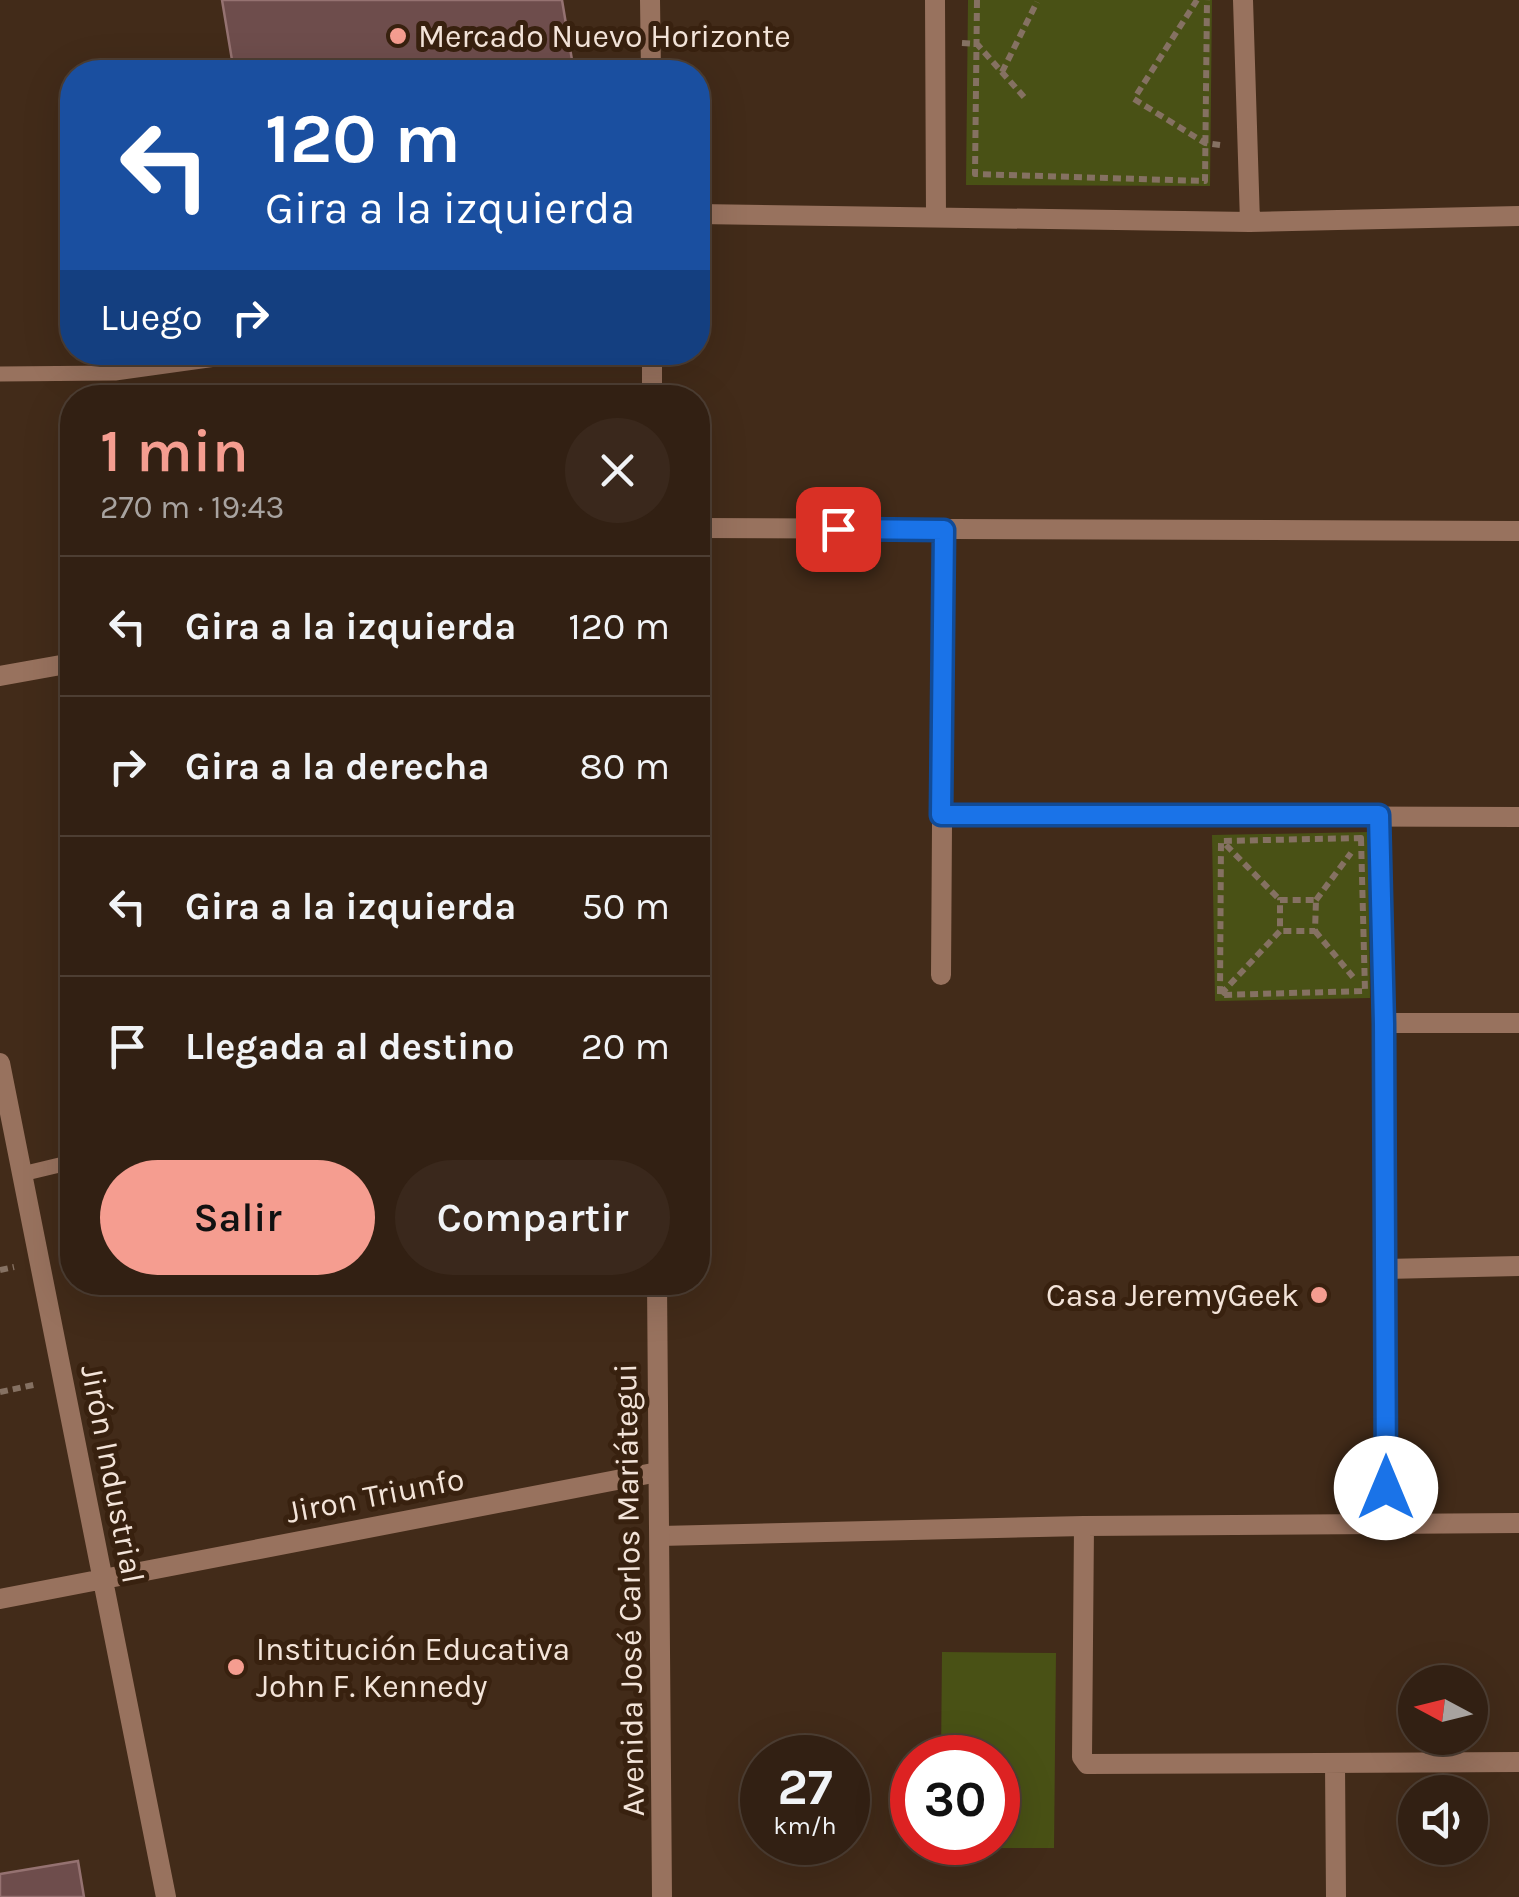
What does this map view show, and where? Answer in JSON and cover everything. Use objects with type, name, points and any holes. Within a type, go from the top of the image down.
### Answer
[{"type":"street","points":[[650,0],[651,60]]},
{"type":"street","points":[[935,0],[936,216]]},
{"type":"street","points":[[1243,0],[1250,222]]},
{"type":"street","points":[[710,214],[1250,222],[1519,216]]},
{"type":"street","points":[[710,528],[1519,530]]},
{"type":"street","points":[[941,976],[944,530]]},
{"type":"street","points":[[0,676],[60,666]]},
{"type":"street","points":[[941,815],[1519,817]]},
{"type":"street","points":[[1379,815],[1386,1524]]},
{"type":"street","points":[[1384,1024],[1519,1023]]},
{"type":"street","name":"Jirón Industrial","points":[[0,1064],[166,1897]]},
{"type":"street","points":[[1385,1269],[1519,1266]]},
{"type":"street","name":"Avenida José Carlos Mariátegui","points":[[657,1295],[662,1897]]},
{"type":"street","name":"Jiron Triunfo","points":[[0,1599],[658,1472]]},
{"type":"street","points":[[660,1536],[1084,1526],[1519,1524]]},
{"type":"street","points":[[1084,1526],[1082,1757],[1087,1764],[1519,1762]]},
{"type":"street","points":[[1334,1764],[1336,1897]]},
{"type":"lane","points":[[0,374],[115,373],[173,365]]},
{"type":"lane","points":[[22,1174],[60,1165]]},
{"type":"path","points":[[978,0],[975,174],[1205,180],[1207,0]]},
{"type":"path","points":[[1196,0],[1136,97],[1205,143],[1247,147]]},
{"type":"path","points":[[1002,72],[1038,2]]},
{"type":"path","points":[[935,42],[977,44],[1024,97]]},
{"type":"path","points":[[1221,841],[1361,838]]},
{"type":"path","points":[[1361,838],[1316,900],[1315,932],[1365,992]]},
{"type":"path","points":[[1361,838],[1365,992]]},
{"type":"path","points":[[1221,841],[1280,900],[1316,900]]},
{"type":"path","points":[[1220,995],[1221,841]]},
{"type":"path","points":[[1220,995],[1280,931],[1280,900]]},
{"type":"path","points":[[1280,931],[1315,932]]},
{"type":"path","points":[[1220,995],[1365,992]]},
{"type":"green space","points":[[968,0],[1212,0],[1210,186],[966,185]]},
{"type":"green space","points":[[1368,832],[1370,998],[1215,1001],[1212,835]]},
{"type":"green space","points":[[942,1652],[1056,1653],[1054,1848],[1020,1848],[1020,1735],[941,1735]]},
{"type":"building","name":"Mercado Nuevo Horizonte","points":[[222,0],[562,0],[572,60],[232,60]]},
{"type":"building","points":[[78,1861],[84,1897],[0,1897],[0,1874]]},
{"type":"place","name":"Mercado Nuevo Horizonte","points":[[398,36]]},
{"type":"place","name":"Casa JeremyGeek","points":[[1319,1295]]},
{"type":"place","name":"Institución Educativa John F. Kennedy","points":[[236,1667]]},
{"type":"route","points":[[838,529],[944,530],[941,815],[1379,815],[1386,1488]]}]
